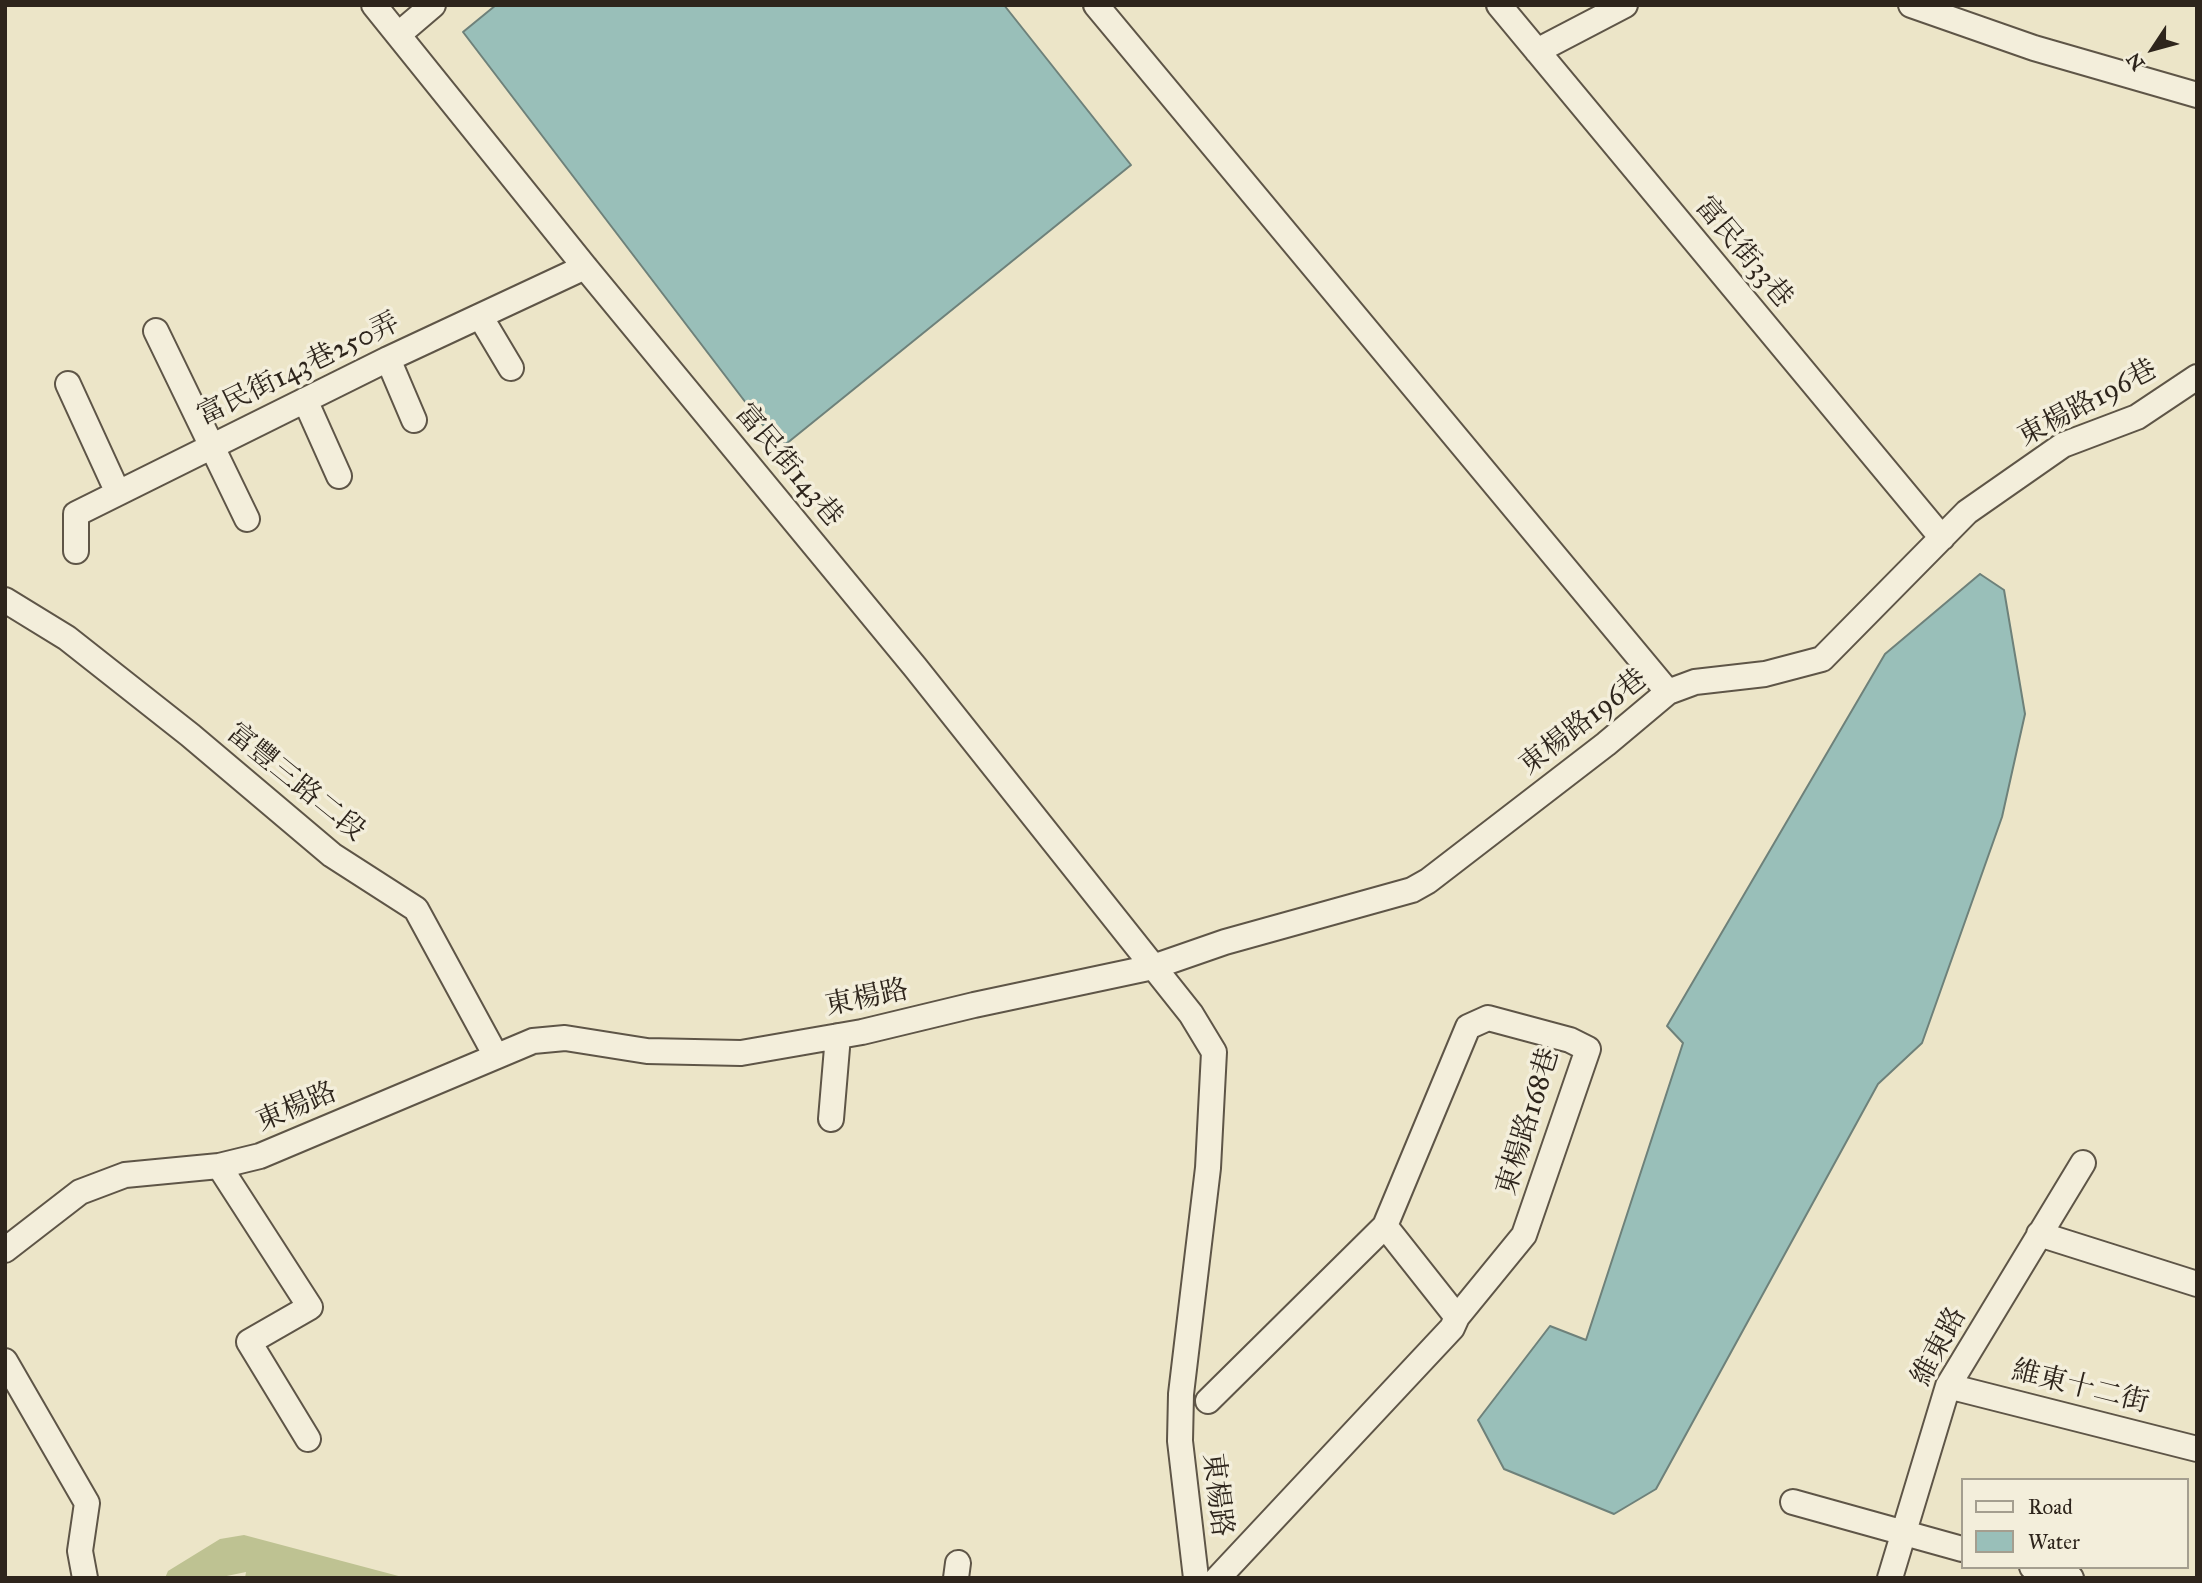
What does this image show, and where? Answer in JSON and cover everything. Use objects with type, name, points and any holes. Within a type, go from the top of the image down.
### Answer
[{"type":"street","name":"富民街143巷","points":[[374,5],[585,267],[915,667],[1153,967]]},
{"type":"street","points":[[399,34],[433,5]]},
{"type":"street","points":[[1096,5],[1668,692]]},
{"type":"street","name":"富民街33巷","points":[[1499,5],[1942,538]]},
{"type":"street","points":[[1537,51],[1625,5]]},
{"type":"street","points":[[1911,5],[2034,48],[2197,95]]},
{"type":"street","name":"富民街143巷250弄","points":[[76,551],[76,514],[388,359],[585,267]]},
{"type":"street","points":[[480,316],[510,368]]},
{"type":"street","points":[[156,331],[247,519]]},
{"type":"street","points":[[388,359],[414,421]]},
{"type":"street","name":"東楊路196巷","points":[[1153,967],[1225,942],[1412,890],[1428,881],[1575,768],[1668,692],[1695,682],[1765,674],[1822,659],[1968,512],[2063,445],[2137,417],[2197,377]]},
{"type":"street","points":[[68,384],[118,493]]},
{"type":"street","points":[[305,400],[339,476]]},
{"type":"street","name":"富豐三路二段","points":[[5,600],[67,638],[190,735],[332,855],[416,909],[496,1056]]},
{"type":"street","name":"東楊路","points":[[5,1250],[80,1192],[125,1175],[219,1166],[260,1156],[533,1041],[565,1038],[647,1051],[741,1054],[838,1036],[1153,967],[1191,1014],[1214,1052],[1208,1168],[1181,1394],[1180,1441],[1196,1578]]},
{"type":"street","name":"東楊路168巷","points":[[1208,1401],[1385,1226],[1468,1027],[1488,1018],[1570,1040],[1588,1049],[1524,1235],[1457,1317],[1452,1328],[1218,1578]]},
{"type":"street","points":[[831,1119],[838,1036]]},
{"type":"street","name":"維東路","points":[[1890,1578],[1948,1386],[2083,1163]]},
{"type":"street","points":[[219,1166],[310,1307],[249,1342],[308,1439]]},
{"type":"street","points":[[1385,1226],[1457,1317]]},
{"type":"street","points":[[2039,1234],[2197,1284]]},
{"type":"street","points":[[5,1361],[87,1503],[80,1551],[85,1578]]},
{"type":"street","name":"維東十二街","points":[[1948,1386],[2197,1449]]},
{"type":"street","points":[[1793,1502],[1960,1548]]},
{"type":"street","points":[[2039,1569],[2071,1578]]},
{"type":"green space","points":[[244,1535],[406,1578],[245,1578],[246,1572],[217,1578],[165,1578],[168,1571],[220,1539]]},
{"type":"water","points":[[496,5],[1004,5],[1131,165],[786,444],[772,437],[463,32]]},
{"type":"water","points":[[1980,574],[2004,590],[2025,714],[2002,817],[1922,1043],[1878,1084],[1656,1489],[1614,1514],[1504,1469],[1478,1420],[1550,1326],[1586,1340],[1683,1043],[1667,1026],[1885,654]]}]
